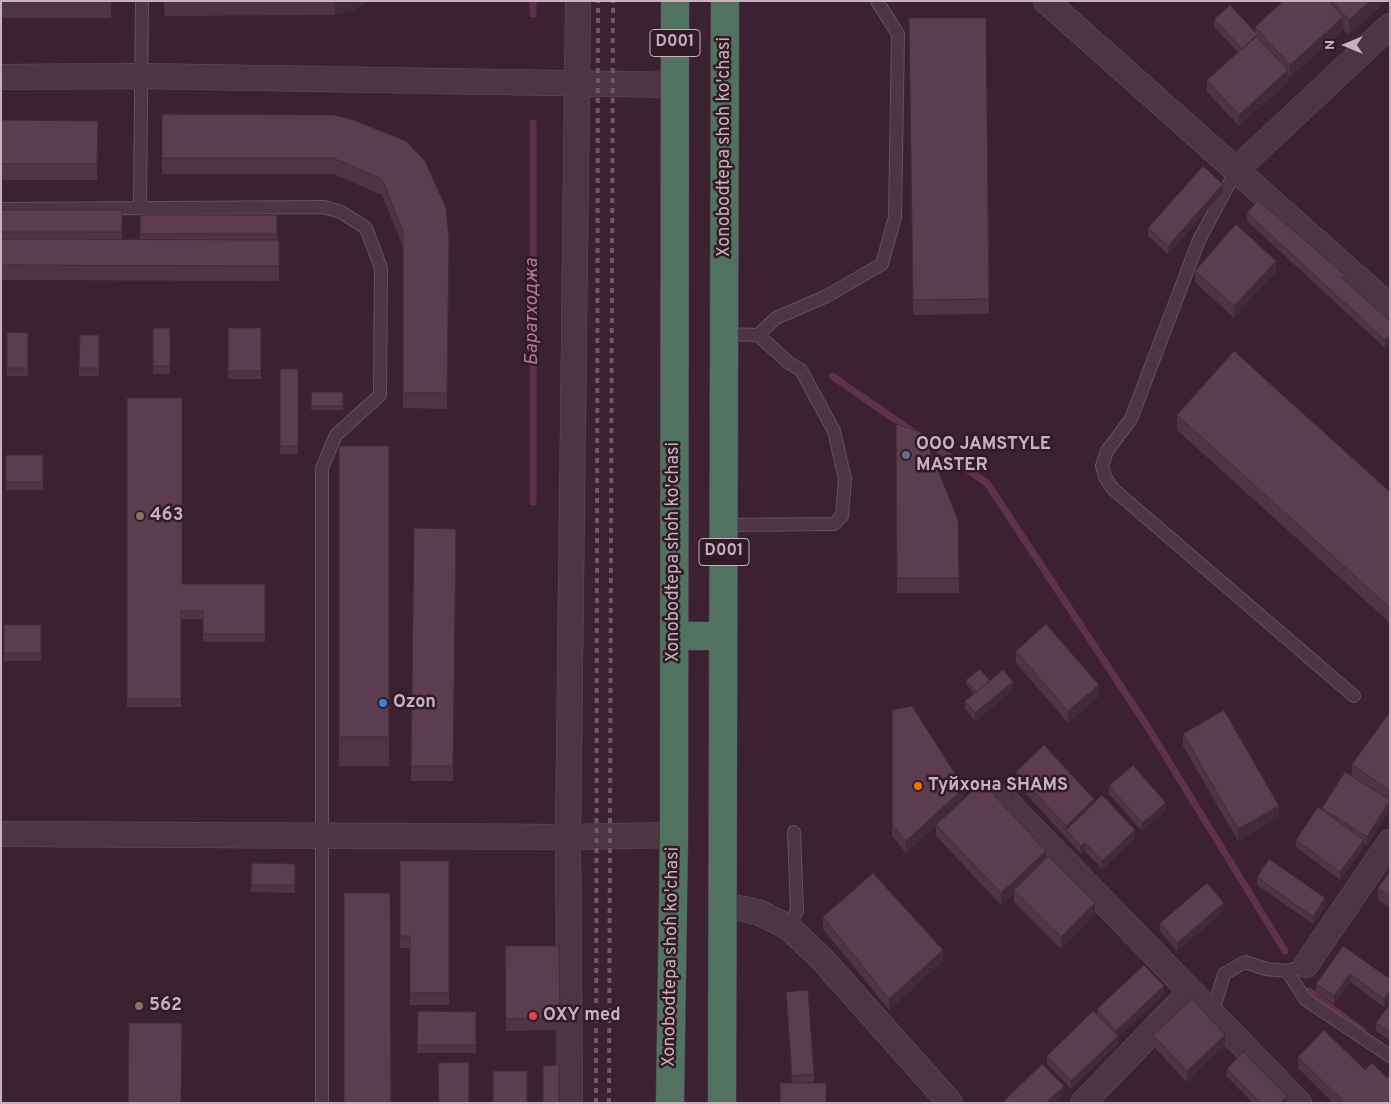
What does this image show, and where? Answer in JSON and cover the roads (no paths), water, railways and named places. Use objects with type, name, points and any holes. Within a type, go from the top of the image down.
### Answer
[{"type":"highway","name":"Xonobodtepa shoh ko'chasi","points":[[670,1103],[674,835],[675,1]]},
{"type":"highway","name":"Xonobodtepa shoh ko'chasi","points":[[722,1103],[726,1]]},
{"type":"highway","points":[[674,636],[723,636]]},
{"type":"street","points":[[570,1103],[568,838],[578,1]]},
{"type":"street","points":[[1046,1],[1390,307]]},
{"type":"street","points":[[1237,169],[1390,26]]},
{"type":"street","points":[[1,77],[141,76],[676,85]]},
{"type":"street","points":[[1003,798],[1299,1103]]},
{"type":"street","points":[[1,834],[568,838],[674,835]]},
{"type":"street","points":[[1297,968],[1390,842]]},
{"type":"street","points":[[723,905],[758,912],[788,927],[822,959],[950,1103]]},
{"type":"street","points":[[1083,1103],[1190,992]]},
{"type":"lane","points":[[140,206],[142,1]]},
{"type":"lane","points":[[758,335],[776,318],[827,296],[882,264],[895,217],[898,34],[877,1]]},
{"type":"lane","points":[[1237,169],[1198,240],[1131,419],[1107,451],[1102,466],[1105,477],[1113,489],[1354,696]]},
{"type":"lane","points":[[1,209],[140,206],[324,207],[341,212],[366,228],[381,268],[380,395],[336,434],[322,468],[322,1103]]},
{"type":"lane","points":[[724,525],[834,524],[842,516],[844,479],[834,431],[801,370],[789,363],[758,335],[725,334]]},
{"type":"lane","points":[[788,927],[797,911],[794,832]]},
{"type":"lane","points":[[1212,1015],[1224,974],[1245,962],[1266,970],[1297,968],[1306,1000],[1390,1056]]},
{"type":"waterway","name":"Баратходжа","points":[[533,1],[533,14]]},
{"type":"waterway","name":"Баратходжа","points":[[533,123],[533,502]]},
{"type":"waterway","points":[[832,376],[987,483],[1147,726],[1285,951]]},
{"type":"waterway","points":[[1309,991],[1363,1031]]},
{"type":"railway","points":[[596,1103],[598,1]]},
{"type":"railway","points":[[609,1103],[613,1]]},
{"type":"place","name":"OOO JAMSTYLE MASTER","points":[[906,455]]},
{"type":"place","name":"463","points":[[140,516]]},
{"type":"place","name":"Ozon","points":[[383,703]]},
{"type":"place","name":"Туйхона SHAMS","points":[[918,786]]},
{"type":"place","name":"562","points":[[139,1006]]},
{"type":"place","name":"OXY med","points":[[533,1016]]}]
